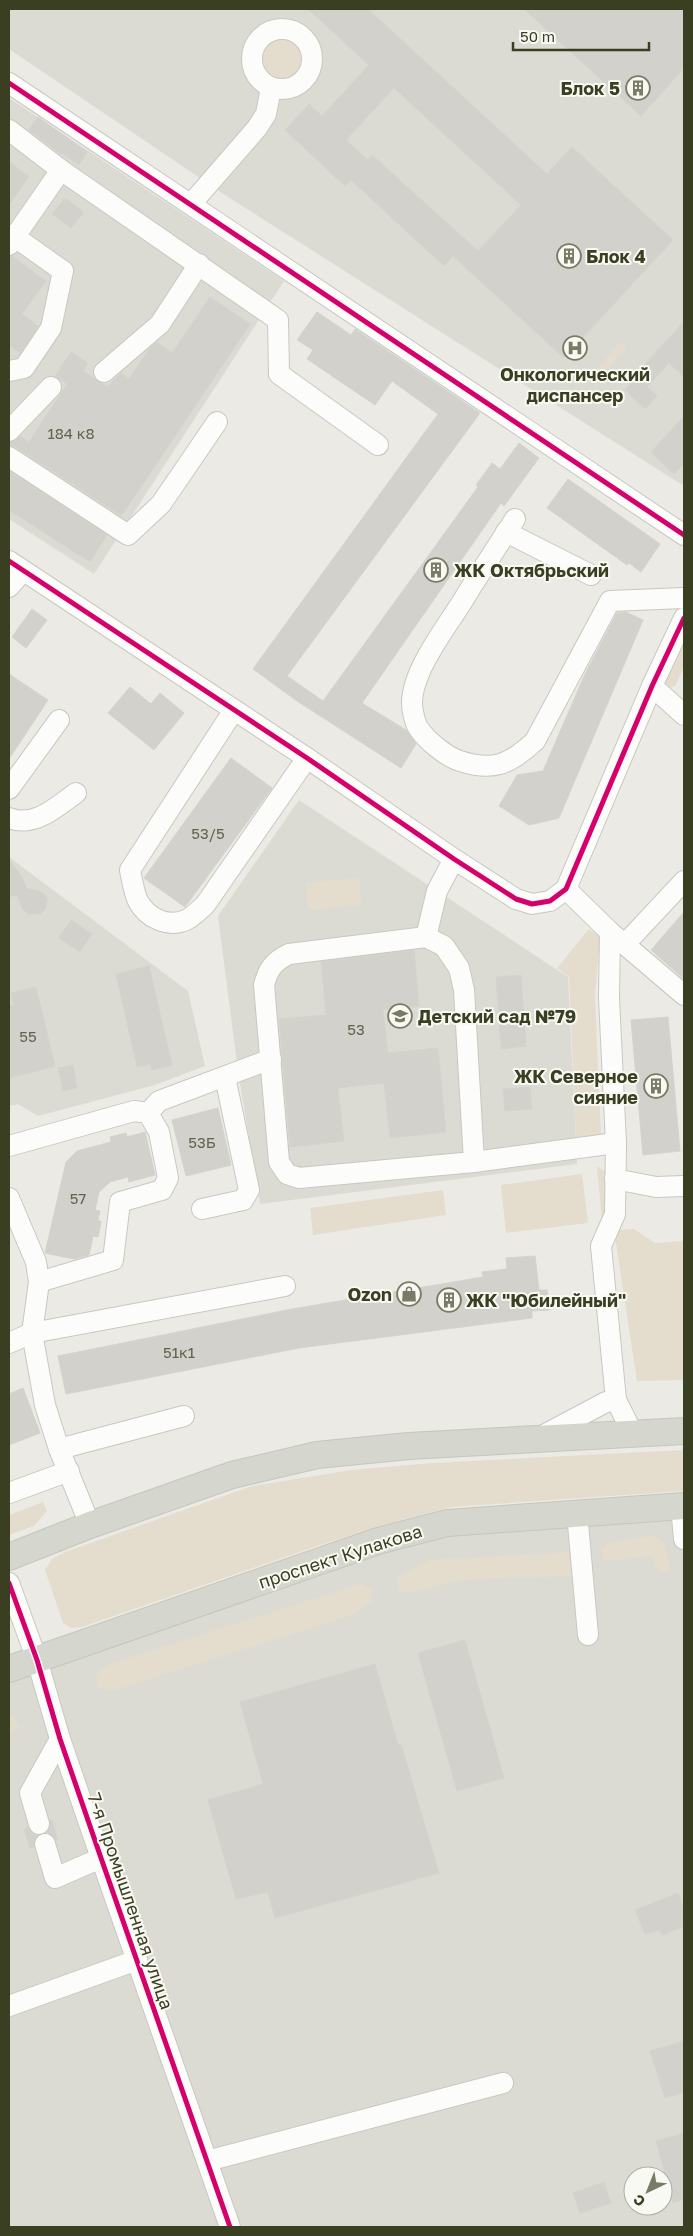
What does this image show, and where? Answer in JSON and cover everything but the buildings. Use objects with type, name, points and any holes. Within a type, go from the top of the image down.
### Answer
[{"type":"main road","points":[[9,1557],[90,1525],[232,1475],[317,1455],[409,1446],[684,1431]]},
{"type":"main road","name":"проспект Кулакова","points":[[9,1669],[378,1541],[447,1523],[683,1506]]},
{"type":"street","points":[[9,83],[684,535]]},
{"type":"street","points":[[190,204],[257,128],[266,114],[271,88]]},
{"type":"street","points":[[9,130],[61,170],[278,320],[279,374],[378,445]]},
{"type":"street","points":[[9,370],[24,368],[51,328],[63,271],[12,241],[61,170]]},
{"type":"street","points":[[104,372],[160,324],[199,264]]},
{"type":"street","points":[[9,431],[51,387]]},
{"type":"street","points":[[9,457],[128,534],[161,504],[217,422]]},
{"type":"street","points":[[591,575],[510,526],[436,644],[416,683],[412,704],[418,728],[436,745],[457,760],[478,766],[501,765],[518,757],[536,742],[610,601],[684,598]]},
{"type":"street","points":[[9,587],[16,566],[307,758],[454,859],[516,899],[532,904],[550,901],[566,889],[652,686],[684,618]]},
{"type":"street","points":[[652,686],[681,704]]},
{"type":"street","points":[[234,710],[130,870],[138,901],[156,919],[164,923],[187,920],[205,905],[307,758]]},
{"type":"street","points":[[9,789],[59,720]]},
{"type":"street","points":[[9,818],[18,821],[42,817],[76,793]]},
{"type":"street","points":[[426,937],[437,892],[454,859]]},
{"type":"street","points":[[633,1434],[616,1400],[601,1246],[615,1214],[616,1143],[609,998],[618,938],[684,881]]},
{"type":"street","points":[[566,889],[618,938],[684,995]]},
{"type":"street","points":[[474,1162],[464,990],[459,968],[444,946],[426,937],[289,954],[276,960],[267,971],[264,984],[278,1162],[287,1174],[300,1178],[474,1162],[616,1143]]},
{"type":"street","points":[[148,1113],[159,1101],[271,1059]]},
{"type":"street","points":[[202,1209],[243,1200],[249,1190],[225,1077]]},
{"type":"street","points":[[9,1146],[134,1111],[148,1113]]},
{"type":"street","points":[[40,1282],[113,1260],[120,1202],[162,1190],[168,1178],[159,1132],[148,1113]]},
{"type":"street","points":[[615,1179],[656,1187],[684,1186]]},
{"type":"street","points":[[9,1198],[36,1262],[40,1282],[32,1333],[45,1405],[59,1449],[90,1525]]},
{"type":"street","points":[[9,1343],[32,1333],[285,1286]]},
{"type":"street","points":[[534,1440],[606,1402],[616,1400]]},
{"type":"street","points":[[59,1449],[184,1416]]},
{"type":"street","points":[[9,1493],[69,1471]]},
{"type":"street","points":[[683,1506],[684,1539]]},
{"type":"street","points":[[577,1514],[588,1635]]},
{"type":"street","name":"7-я Промышленная улица","points":[[9,1583],[37,1660],[60,1739],[230,2227]]},
{"type":"street","points":[[39,1824],[30,1792],[60,1739]]},
{"type":"street","points":[[44,1844],[54,1878],[101,1858]]},
{"type":"street","points":[[9,2006],[137,1960]]},
{"type":"street","points":[[207,2161],[503,2083]]},
{"type":"shaded area","name":"Онкологический диспансер","points":[[9,9],[684,9],[684,486],[231,199],[9,49]]},
{"type":"shaded area","points":[[277,38],[285,38],[296,44],[302,59],[296,74],[285,80],[277,80],[266,74],[260,63],[260,55],[266,44]]},
{"type":"shaded area","points":[[9,98],[284,281],[94,574],[9,519]]},
{"type":"shaded area","points":[[619,343],[625,345],[625,349],[599,380],[593,378],[593,374]]},
{"type":"shaded area","points":[[684,634],[684,667],[675,686],[665,689],[662,686]]},
{"type":"shaded area","name":"Детский сад №79","points":[[299,800],[568,977],[577,1164],[260,1204],[238,1071],[218,916]]},
{"type":"shaded area","points":[[9,857],[188,991],[205,1066],[155,1085],[38,1116],[18,1104],[9,1106]]},
{"type":"shaded area","points":[[359,878],[361,905],[308,910],[306,883]]},
{"type":"shaded area","points":[[589,929],[600,937],[595,996],[601,1135],[576,1137],[569,977],[557,968]]},
{"type":"shaded area","points":[[597,1166],[606,1172],[608,1208],[602,1221]]},
{"type":"shaded area","points":[[582,1174],[588,1223],[506,1233],[501,1185]]},
{"type":"shaded area","points":[[443,1190],[446,1215],[313,1235],[310,1208]]},
{"type":"shaded area","points":[[634,1229],[655,1243],[684,1241],[684,1380],[637,1381],[614,1230]]},
{"type":"shaded area","points":[[684,1450],[684,1491],[451,1507],[379,1526],[314,1547],[82,1627],[71,1628],[63,1623],[45,1570],[52,1559],[65,1552],[252,1486],[351,1470],[433,1463]]},
{"type":"shaded area","points":[[43,1502],[47,1511],[34,1526],[9,1535],[9,1515]]},
{"type":"shaded area","points":[[684,1516],[684,2227],[9,2227],[9,1679],[447,1531]]},
{"type":"shaded area","points":[[654,1536],[663,1542],[670,1567],[668,1573],[660,1572],[654,1565],[652,1555],[607,1561],[602,1558],[602,1548],[610,1542]]},
{"type":"shaded area","points":[[576,1552],[579,1569],[570,1576],[462,1580],[410,1593],[398,1590],[398,1576],[430,1560]]},
{"type":"shaded area","points":[[360,1584],[371,1589],[372,1602],[355,1614],[112,1691],[98,1688],[96,1675],[107,1665]]},
{"type":"shaded area","points":[[9,1712],[20,1726],[9,1734]]},
{"type":"cycle path","points":[[9,83],[684,535]]},
{"type":"cycle path","points":[[9,561],[307,758],[454,859],[516,899],[532,904],[550,901],[566,889],[652,686],[684,618]]},
{"type":"cycle path","points":[[9,1583],[37,1660],[60,1739],[230,2227]]},
{"type":"place","name":"Блок 5","points":[[638,88]]},
{"type":"place","name":"Блок 4","points":[[569,256]]},
{"type":"place","name":"Онкологический диспансер","points":[[575,348]]},
{"type":"place","name":"ЖК Октябрьский","points":[[436,570]]},
{"type":"place","name":"Детский сад №79","points":[[400,1016]]},
{"type":"place","name":"ЖК Северное сияние","points":[[656,1086]]},
{"type":"place","name":"Ozon","points":[[409,1294]]},
{"type":"place","name":"ЖК \"Юбилейный\"","points":[[449,1300]]}]
